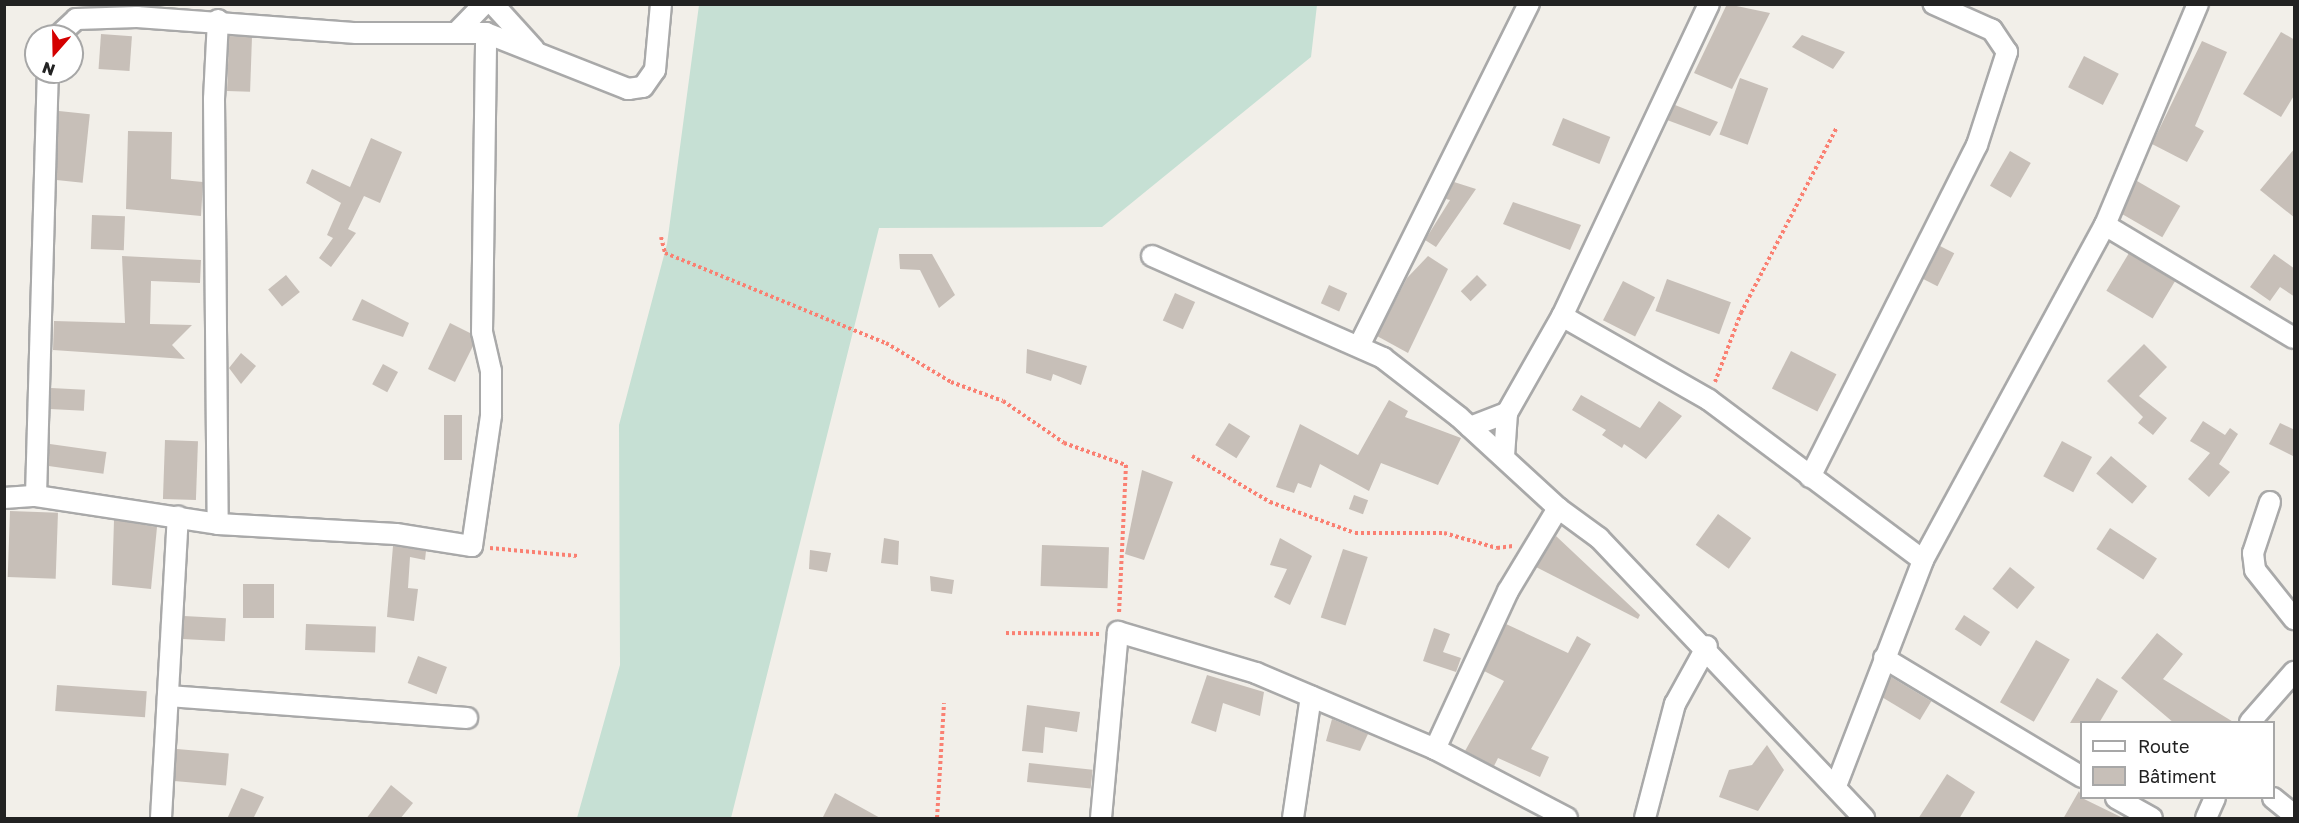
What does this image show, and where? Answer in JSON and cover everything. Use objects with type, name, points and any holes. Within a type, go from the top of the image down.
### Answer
[{"type":"street","points":[[458,31],[484,4]]},
{"type":"street","points":[[493,4],[536,52]]},
{"type":"street","points":[[71,24],[76,19],[218,20],[356,33],[458,31],[486,33],[628,89],[643,87],[656,70],[661,4]]},
{"type":"street","points":[[1359,346],[1529,4]]},
{"type":"street","points":[[1504,456],[1507,413],[1562,316],[1709,4]]},
{"type":"street","points":[[1810,477],[1977,145],[2007,52],[1992,30],[1934,4]]},
{"type":"street","points":[[1836,786],[1923,560],[2106,225],[2200,5]]},
{"type":"street","points":[[218,20],[214,99],[218,524]]},
{"type":"street","points":[[4,498],[36,496],[178,516],[218,524],[396,534],[472,546],[491,415],[490,371],[482,332],[486,33]]},
{"type":"street","points":[[36,496],[48,84]]},
{"type":"street","points":[[2106,225],[2295,338]]},
{"type":"street","points":[[1152,256],[1383,358],[1504,456],[1558,508],[1599,538],[1707,646],[1864,819]]},
{"type":"street","points":[[1562,316],[1709,400],[1923,560]]},
{"type":"street","points":[[1470,427],[1507,413]]},
{"type":"street","points":[[2270,502],[2253,554],[2255,570],[2295,619]]},
{"type":"street","points":[[1435,749],[1508,591],[1558,508]]},
{"type":"street","points":[[161,819],[178,516]]},
{"type":"street","points":[[1101,819],[1118,632],[1256,673],[1435,749],[1568,819]]},
{"type":"street","points":[[1645,819],[1675,704],[1707,646]]},
{"type":"street","points":[[1884,658],[2080,776]]},
{"type":"street","points":[[2252,721],[2295,672]]},
{"type":"street","points":[[168,696],[467,718]]},
{"type":"street","points":[[1293,819],[1311,696]]},
{"type":"street","points":[[2118,799],[2152,819]]},
{"type":"street","points":[[2206,819],[2215,799]]},
{"type":"street","points":[[2274,799],[2295,815]]},
{"type":"path","points":[[1709,400],[1741,313],[1837,127]]},
{"type":"path","points":[[661,237],[665,253],[886,344],[951,382],[1003,401],[1064,443],[1126,465],[1118,632],[1006,633]]},
{"type":"path","points":[[1192,456],[1270,502],[1355,533],[1444,533],[1497,548],[1537,542]]},
{"type":"path","points":[[472,546],[578,556]]},
{"type":"path","points":[[937,819],[944,703]]},
{"type":"green space","points":[[699,5],[1317,5],[1311,57],[1102,227],[879,228],[731,818],[577,818],[620,665],[619,425],[667,244]]},
{"type":"building","points":[[1727,4],[1770,13],[1732,89],[1694,73]]},
{"type":"building","points":[[2281,32],[2295,40],[2295,94],[2281,117],[2243,94]]},
{"type":"building","points":[[101,34],[132,36],[129,71],[99,69]]},
{"type":"building","points":[[1802,35],[1845,52],[1833,69],[1792,47]]},
{"type":"building","points":[[229,36],[252,37],[250,92],[227,91]]},
{"type":"building","points":[[2202,41],[2227,52],[2195,126],[2204,131],[2187,162],[2152,144]]},
{"type":"building","points":[[2084,56],[2119,74],[2103,105],[2068,87]]},
{"type":"building","points":[[1740,78],[1768,88],[1748,145],[1719,134]]},
{"type":"building","points":[[1675,105],[1718,122],[1710,136],[1667,120]]},
{"type":"building","points":[[59,111],[90,114],[83,183],[52,180]]},
{"type":"building","points":[[1563,118],[1610,137],[1599,164],[1552,145]]},
{"type":"building","points":[[128,131],[172,132],[171,179],[203,182],[201,216],[126,209]]},
{"type":"building","points":[[371,138],[402,152],[380,203],[364,196],[348,229],[356,233],[331,267],[319,258],[333,238],[327,235],[341,203],[306,183],[312,169],[350,187]]},
{"type":"building","points":[[2295,148],[2295,218],[2260,190]]},
{"type":"building","points":[[2010,151],[2031,163],[2011,198],[1990,186]]},
{"type":"building","points":[[2137,181],[2180,206],[2162,237],[2119,212]]},
{"type":"building","points":[[1454,182],[1476,189],[1436,247],[1425,240],[1450,200],[1446,199]]},
{"type":"building","points":[[1513,202],[1581,225],[1570,250],[1503,224]]},
{"type":"building","points":[[92,215],[125,216],[124,250],[91,249]]},
{"type":"building","points":[[1940,246],[1954,253],[1937,286],[1923,279]]},
{"type":"building","points":[[2129,253],[2175,281],[2153,319],[2106,291]]},
{"type":"building","points":[[899,254],[932,254],[955,295],[939,308],[920,270],[900,269]]},
{"type":"building","points":[[2274,254],[2295,269],[2295,297],[2280,287],[2270,301],[2250,287]]},
{"type":"building","points":[[122,256],[201,260],[200,283],[151,281],[150,324],[192,325],[172,345],[185,359],[53,350],[54,321],[125,323]]},
{"type":"building","points":[[1428,256],[1448,269],[1408,353],[1377,336],[1407,278]]},
{"type":"building","points":[[286,275],[300,292],[282,307],[268,289]]},
{"type":"building","points":[[1477,275],[1487,285],[1471,301],[1461,291]]},
{"type":"building","points":[[1667,279],[1731,302],[1719,334],[1655,311]]},
{"type":"building","points":[[1623,281],[1655,297],[1635,337],[1603,320]]},
{"type":"building","points":[[1329,285],[1347,293],[1339,311],[1321,303]]},
{"type":"building","points":[[1175,293],[1195,302],[1183,329],[1163,320]]},
{"type":"building","points":[[362,299],[409,323],[403,337],[352,320]]},
{"type":"building","points":[[450,323],[470,333],[473,346],[455,382],[428,369]]},
{"type":"building","points":[[2144,344],[2167,367],[2139,396],[2167,418],[2153,435],[2138,423],[2143,417],[2107,381]]},
{"type":"building","points":[[1027,349],[1087,366],[1081,385],[1053,374],[1051,381],[1026,373]]},
{"type":"building","points":[[1791,351],[1836,374],[1817,412],[1772,388]]},
{"type":"building","points":[[241,353],[256,366],[241,384],[229,368]]},
{"type":"building","points":[[383,364],[398,372],[387,392],[372,384]]},
{"type":"building","points":[[51,388],[85,390],[84,411],[50,409]]},
{"type":"building","points":[[1581,395],[1640,428],[1659,401],[1682,416],[1646,459],[1624,444],[1622,448],[1602,435],[1606,430],[1572,410]]},
{"type":"building","points":[[1389,400],[1408,411],[1405,417],[1461,438],[1438,485],[1381,463],[1369,491],[1320,464],[1311,488],[1298,483],[1294,493],[1276,487],[1300,424],[1358,455]]},
{"type":"building","points":[[444,415],[462,415],[462,460],[444,460]]},
{"type":"building","points":[[2203,421],[2225,435],[2230,428],[2238,434],[2219,464],[2230,472],[2209,497],[2188,479],[2210,453],[2190,441]]},
{"type":"building","points":[[1229,423],[1250,436],[1236,458],[1215,445]]},
{"type":"building","points":[[2280,423],[2295,430],[2295,457],[2269,444]]},
{"type":"building","points":[[165,440],[198,441],[196,500],[163,499]]},
{"type":"building","points":[[2062,441],[2092,457],[2073,492],[2043,476]]},
{"type":"building","points":[[50,444],[106,452],[103,474],[47,466]]},
{"type":"building","points":[[2111,456],[2147,486],[2132,504],[2096,474]]},
{"type":"building","points":[[1142,470],[1173,482],[1144,560],[1125,554]]},
{"type":"building","points":[[1354,495],[1368,500],[1363,514],[1349,509]]},
{"type":"building","points":[[10,511],[58,513],[56,579],[8,577]]},
{"type":"building","points":[[1718,514],[1751,538],[1729,569],[1696,545]]},
{"type":"building","points":[[114,520],[157,527],[151,589],[112,585]]},
{"type":"building","points":[[2110,528],[2157,558],[2143,579],[2096,549]]},
{"type":"building","points":[[1556,536],[1640,615],[1638,619],[1536,567]]},
{"type":"building","points":[[884,538],[899,541],[898,565],[881,563]]},
{"type":"building","points":[[1280,538],[1312,556],[1290,605],[1274,597],[1287,569],[1270,565]]},
{"type":"building","points":[[1042,545],[1109,547],[1108,588],[1041,586]]},
{"type":"building","points":[[393,546],[426,551],[425,560],[410,557],[408,588],[418,589],[414,621],[387,617]]},
{"type":"building","points":[[1343,549],[1368,557],[1345,626],[1321,617]]},
{"type":"building","points":[[810,550],[831,553],[827,572],[809,569]]},
{"type":"building","points":[[2010,567],[2035,587],[2017,609],[1992,589]]},
{"type":"building","points":[[930,576],[954,580],[952,594],[931,591]]},
{"type":"building","points":[[243,584],[274,584],[274,618],[243,618]]},
{"type":"building","points":[[1964,615],[1990,632],[1981,646],[1955,629]]},
{"type":"building","points":[[184,616],[226,618],[225,641],[183,639]]},
{"type":"building","points":[[306,624],[376,626],[375,652],[305,650]]},
{"type":"building","points":[[1506,624],[1568,653],[1577,636],[1591,644],[1531,749],[1549,757],[1540,777],[1498,758],[1494,766],[1465,751],[1504,681],[1484,671]]},
{"type":"building","points":[[1434,628],[1450,634],[1443,652],[1461,658],[1456,672],[1423,661]]},
{"type":"building","points":[[2157,633],[2183,654],[2163,679],[2232,721],[2172,721],[2121,678]]},
{"type":"building","points":[[2036,640],[2070,659],[2034,722],[2000,702]]},
{"type":"building","points":[[418,656],[447,667],[437,694],[408,683]]},
{"type":"building","points":[[1207,675],[1264,692],[1260,716],[1223,703],[1216,732],[1191,723]]},
{"type":"building","points":[[1891,677],[1931,701],[1920,720],[1880,696]]},
{"type":"building","points":[[2097,678],[2118,691],[2100,721],[2070,723]]},
{"type":"building","points":[[57,685],[147,691],[145,717],[55,711]]},
{"type":"building","points":[[1027,705],[1080,712],[1077,732],[1045,727],[1043,753],[1022,751]]},
{"type":"building","points":[[1332,719],[1368,734],[1360,751],[1326,741]]},
{"type":"building","points":[[1767,745],[1784,770],[1758,811],[1719,797],[1729,770],[1752,765]]},
{"type":"building","points":[[177,749],[229,754],[226,785],[174,781]]},
{"type":"building","points":[[1029,763],[1093,770],[1091,789],[1027,782]]},
{"type":"building","points":[[1947,774],[1975,792],[1959,819],[1918,819]]},
{"type":"building","points":[[391,785],[413,803],[400,819],[366,819]]},
{"type":"building","points":[[241,788],[264,797],[253,819],[227,819]]},
{"type":"building","points":[[2079,791],[2080,799],[2125,819],[2063,819]]},
{"type":"building","points":[[835,793],[882,819],[822,819]]}]
